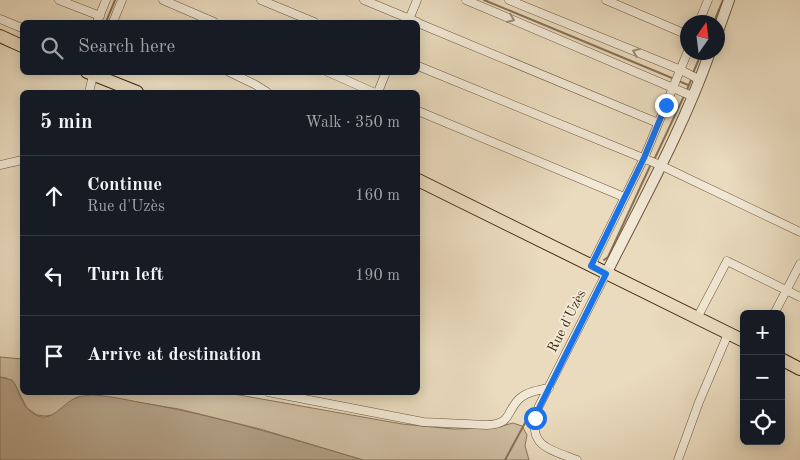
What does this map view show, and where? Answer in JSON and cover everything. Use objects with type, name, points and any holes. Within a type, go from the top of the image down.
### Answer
[{"type":"main road","points":[[0,36],[20,45]]},
{"type":"main road","points":[[96,75],[132,90]]},
{"type":"main road","points":[[420,181],[740,339]]},
{"type":"main road","points":[[785,362],[800,369]]},
{"type":"street","points":[[59,0],[99,19],[106,0]]},
{"type":"street","points":[[114,20],[122,0]]},
{"type":"street","points":[[163,0],[209,20]]},
{"type":"street","points":[[261,0],[309,20]]},
{"type":"street","points":[[364,0],[409,20]]},
{"type":"street","points":[[413,20],[417,0]]},
{"type":"street","points":[[466,0],[692,96]]},
{"type":"street","points":[[509,0],[681,70],[700,80]]},
{"type":"street","points":[[606,0],[680,32]]},
{"type":"street","points":[[702,15],[707,0]]},
{"type":"street","points":[[724,15],[729,0]]},
{"type":"street","points":[[0,19],[20,27]]},
{"type":"street","points":[[420,25],[658,123]]},
{"type":"street","points":[[591,266],[644,158],[685,60]]},
{"type":"street","name":"Rue d'Uzès","points":[[577,460],[544,447],[538,440],[534,428],[535,418],[660,165],[700,80],[707,60]]},
{"type":"street","points":[[420,67],[644,158],[800,232]]},
{"type":"street","points":[[89,90],[91,75]]},
{"type":"street","points":[[235,75],[264,90]]},
{"type":"street","points":[[335,75],[368,90]]},
{"type":"street","points":[[379,90],[385,75]]},
{"type":"street","points":[[420,112],[624,197]]},
{"type":"street","points":[[0,164],[20,160]]},
{"type":"street","points":[[697,318],[727,260],[800,297]]},
{"type":"street","points":[[776,310],[800,264]]},
{"type":"street","points":[[678,460],[699,402],[728,334]]},
{"type":"street","points":[[284,395],[423,422],[496,425],[503,422],[518,400],[530,392],[549,388]]},
{"type":"shaded area","points":[[0,357],[20,359],[20,395],[14,383],[0,377]]},
{"type":"shaded area","points":[[0,377],[12,380],[26,407],[41,417],[54,414],[78,397],[107,396],[176,409],[230,422],[363,460],[0,460]]},
{"type":"shaded area","points":[[20,395],[92,395],[76,398],[53,415],[37,415],[27,408]]},
{"type":"shaded area","points":[[92,395],[239,395],[402,424],[453,429],[494,428],[513,423],[522,426],[527,435],[525,446],[529,460],[363,460],[260,429],[179,409]]},
{"type":"waterway","points":[[107,20],[115,0]]},
{"type":"waterway","points":[[484,0],[672,78]]},
{"type":"waterway","points":[[717,15],[723,0]]},
{"type":"waterway","points":[[693,73],[699,60]]},
{"type":"waterway","points":[[686,92],[692,78]]},
{"type":"waterway","points":[[681,82],[688,85]]},
{"type":"waterway","points":[[654,160],[684,96]]},
{"type":"waterway","points":[[604,260],[608,257],[651,164]]},
{"type":"waterway","points":[[505,460],[532,410]]},
{"type":"route","points":[[535,418],[606,274],[591,266],[644,158],[666,105]]}]
